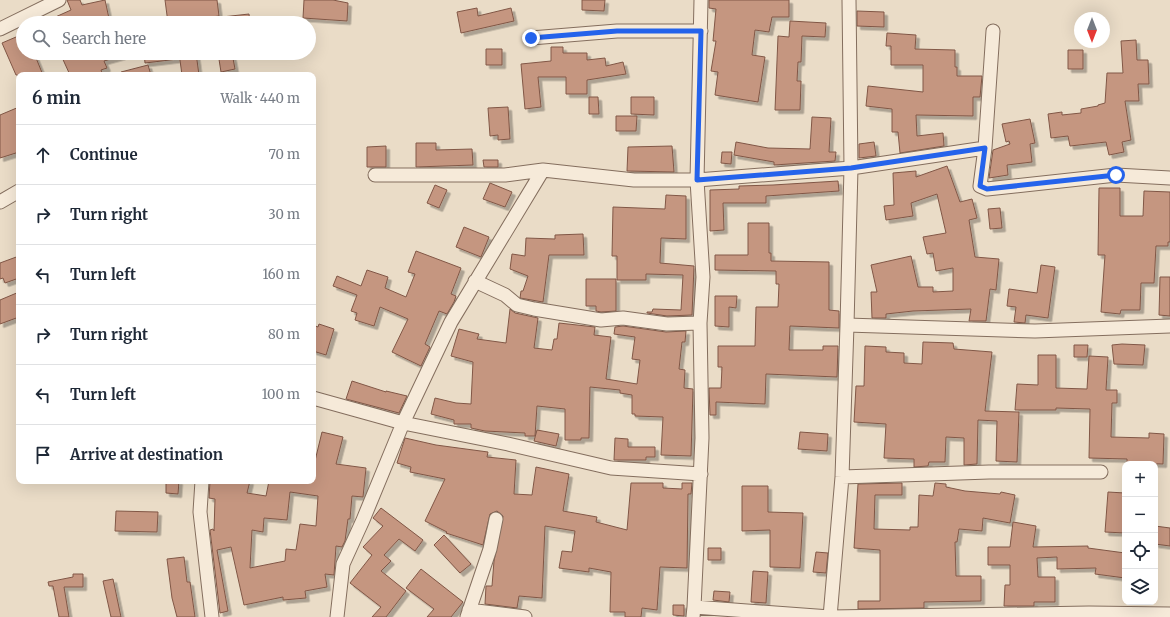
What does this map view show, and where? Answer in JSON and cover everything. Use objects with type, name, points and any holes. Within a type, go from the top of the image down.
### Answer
[{"type":"street","points":[[26,16],[58,0]]},
{"type":"street","points":[[701,0],[697,180],[703,277],[700,323],[702,438],[693,612],[830,617],[1089,613],[1170,614]]},
{"type":"street","points":[[830,617],[842,477],[847,325],[851,168],[849,0]]},
{"type":"street","points":[[0,29],[16,21]]},
{"type":"street","points":[[531,38],[617,31],[701,31]]},
{"type":"street","points":[[993,31],[985,148],[980,186],[987,189],[1116,175],[1170,178]]},
{"type":"street","points":[[375,175],[505,175],[543,170],[634,180],[697,180],[851,168],[985,148]]},
{"type":"street","points":[[338,617],[343,564],[403,423],[451,322],[543,170]]},
{"type":"street","points":[[0,202],[16,193]]},
{"type":"street","points":[[475,281],[505,295],[517,305],[534,309],[602,320],[623,318],[667,324],[700,323]]},
{"type":"street","points":[[847,325],[1035,331],[1170,326]]},
{"type":"street","points":[[316,399],[403,423],[508,444],[611,468],[701,474]]},
{"type":"street","points":[[842,477],[989,472],[1101,472]]},
{"type":"street","points":[[202,484],[200,512],[212,617]]},
{"type":"street","points":[[496,519],[490,549],[468,614],[525,617]]},
{"type":"building","points":[[67,0],[80,0],[82,5],[105,0],[108,16],[58,16],[71,10]]},
{"type":"building","points":[[165,0],[217,0],[219,16],[167,16]]},
{"type":"building","points":[[304,0],[333,0],[348,3],[347,21],[316,19],[316,16],[303,16]]},
{"type":"building","points":[[582,0],[605,0],[604,11],[582,10]]},
{"type":"building","points":[[709,0],[789,0],[789,17],[772,17],[769,32],[755,30],[752,55],[765,57],[758,102],[715,95],[718,72],[711,71],[716,41],[713,41],[716,9],[709,8]]},
{"type":"building","points":[[477,8],[478,16],[511,8],[514,21],[461,33],[457,12]]},
{"type":"building","points":[[857,11],[884,12],[884,27],[857,26]]},
{"type":"building","points":[[249,14],[249,16],[231,16]]},
{"type":"building","points":[[790,21],[826,23],[825,37],[802,36],[801,62],[798,62],[797,81],[801,81],[800,110],[775,110],[778,36],[789,37]]},
{"type":"building","points":[[887,33],[916,35],[915,49],[955,50],[955,67],[957,67],[957,76],[982,76],[980,97],[973,97],[973,116],[916,115],[917,136],[943,133],[944,146],[900,153],[898,132],[892,132],[892,109],[866,106],[868,86],[923,92],[923,65],[891,65],[891,46],[886,46]]},
{"type":"building","points":[[16,37],[16,60],[37,60],[42,72],[16,72],[16,75],[2,43]]},
{"type":"building","points":[[1136,40],[1137,60],[1148,60],[1149,84],[1138,84],[1139,101],[1125,101],[1131,140],[1122,142],[1124,152],[1109,155],[1106,142],[1070,146],[1068,136],[1051,138],[1048,114],[1062,112],[1062,115],[1081,113],[1081,109],[1098,106],[1105,103],[1107,73],[1123,73],[1121,41]]},
{"type":"building","points":[[551,47],[563,47],[563,53],[587,53],[587,60],[605,58],[606,66],[623,62],[626,74],[587,80],[587,94],[566,94],[566,77],[538,77],[541,107],[525,109],[521,64],[551,61]]},
{"type":"building","points":[[486,49],[502,49],[502,65],[486,65]]},
{"type":"building","points":[[1068,50],[1083,50],[1083,69],[1068,69]]},
{"type":"building","points":[[63,60],[108,60],[104,61],[107,68],[101,70],[102,72],[69,72]]},
{"type":"building","points":[[145,60],[170,60],[145,63]]},
{"type":"building","points":[[180,60],[197,60],[199,72],[182,72]]},
{"type":"building","points":[[219,60],[233,60],[235,69],[221,72]]},
{"type":"building","points":[[148,65],[150,72],[121,72]]},
{"type":"building","points":[[589,97],[598,97],[599,114],[589,114]]},
{"type":"building","points":[[631,97],[654,97],[654,115],[631,114]]},
{"type":"building","points":[[508,107],[510,139],[498,140],[498,135],[490,136],[488,108]]},
{"type":"building","points":[[16,108],[16,153],[0,158],[0,115]]},
{"type":"building","points":[[616,116],[637,116],[636,131],[616,131]]},
{"type":"building","points":[[812,117],[831,118],[829,152],[836,152],[835,161],[774,165],[774,162],[734,155],[736,142],[768,148],[810,149]]},
{"type":"building","points":[[1030,119],[1035,143],[1030,144],[1032,162],[1007,165],[1008,175],[989,178],[993,150],[1010,144],[1009,141],[1006,142],[1002,124]]},
{"type":"building","points":[[874,142],[876,156],[859,158],[859,144]]},
{"type":"building","points":[[416,143],[436,143],[436,150],[472,149],[473,165],[416,167]]},
{"type":"building","points":[[386,146],[386,167],[367,167],[367,147]]},
{"type":"building","points":[[672,146],[674,172],[627,171],[628,147]]},
{"type":"building","points":[[722,152],[732,152],[731,164],[721,163]]},
{"type":"building","points":[[483,160],[498,160],[498,167],[484,167]]},
{"type":"building","points":[[947,166],[960,202],[972,199],[977,218],[969,220],[975,257],[999,259],[996,290],[990,289],[986,321],[969,321],[971,309],[913,311],[886,314],[886,318],[872,318],[871,292],[877,292],[871,265],[911,256],[918,287],[933,287],[933,292],[953,291],[953,268],[936,271],[933,253],[927,254],[923,237],[946,233],[937,194],[911,203],[913,216],[886,220],[884,206],[894,205],[893,173],[916,171],[916,177]]},
{"type":"building","points":[[838,181],[839,191],[766,196],[766,203],[723,203],[724,230],[710,231],[710,190],[739,189],[739,186]]},
{"type":"building","points":[[490,183],[512,192],[505,207],[483,199]]},
{"type":"building","points":[[435,185],[447,190],[439,208],[427,203]]},
{"type":"building","points":[[1099,188],[1120,188],[1120,216],[1143,216],[1144,191],[1170,192],[1170,242],[1168,242],[1168,246],[1156,246],[1154,283],[1141,283],[1140,310],[1121,310],[1120,314],[1101,312],[1105,255],[1098,255]]},
{"type":"building","points":[[666,195],[686,196],[686,239],[661,238],[660,263],[694,266],[692,315],[667,316],[647,313],[652,312],[653,309],[681,310],[683,275],[646,274],[646,280],[617,280],[617,256],[612,256],[613,207],[665,209]]},
{"type":"building","points":[[1000,208],[1002,228],[990,229],[988,209]]},
{"type":"building","points":[[748,223],[769,223],[769,253],[771,253],[771,261],[829,262],[829,310],[839,311],[839,328],[790,326],[789,350],[823,350],[823,346],[838,346],[837,377],[766,374],[765,404],[716,402],[716,415],[710,415],[709,388],[721,388],[722,367],[718,367],[718,346],[755,346],[756,307],[778,307],[779,284],[776,284],[776,271],[715,270],[715,255],[748,255]]},
{"type":"building","points":[[464,227],[489,237],[481,257],[456,247]]},
{"type":"building","points":[[583,234],[584,255],[549,255],[543,302],[520,298],[521,291],[523,291],[528,276],[510,269],[512,254],[525,256],[526,238],[555,239],[555,235]]},
{"type":"building","points":[[416,251],[461,268],[451,294],[456,296],[454,302],[447,314],[439,311],[425,344],[430,347],[421,366],[392,352],[408,319],[380,307],[374,326],[355,320],[357,313],[351,311],[357,295],[333,286],[337,276],[361,286],[367,270],[388,277],[385,288],[406,297],[415,274],[408,272]]},
{"type":"building","points":[[16,257],[16,279],[5,283],[3,278],[0,279],[0,263]]},
{"type":"building","points":[[1041,265],[1055,267],[1048,318],[1026,315],[1025,323],[1014,322],[1016,307],[1007,306],[1009,289],[1037,293]]},
{"type":"building","points":[[1160,277],[1170,277],[1170,316],[1159,315]]},
{"type":"building","points":[[586,279],[616,279],[616,311],[601,312],[596,311],[596,306],[586,306]]},
{"type":"building","points":[[16,293],[16,318],[0,324],[0,300]]},
{"type":"building","points":[[715,296],[737,296],[736,308],[729,307],[729,327],[715,326]]},
{"type":"building","points":[[510,309],[515,313],[538,318],[534,348],[552,350],[554,339],[557,339],[559,323],[595,327],[594,335],[611,337],[606,379],[637,384],[640,360],[632,359],[635,337],[614,334],[615,327],[623,326],[666,332],[686,331],[685,342],[682,342],[679,369],[685,370],[684,388],[693,389],[691,456],[661,455],[663,417],[635,416],[635,414],[632,414],[632,395],[620,393],[620,390],[590,387],[589,438],[581,438],[581,440],[565,440],[565,409],[537,406],[535,436],[525,436],[525,433],[485,431],[471,428],[471,424],[454,424],[454,420],[431,414],[435,398],[456,403],[471,404],[473,362],[451,356],[459,329],[479,334],[477,339],[506,343]]},
{"type":"building","points":[[319,324],[334,329],[326,355],[316,352],[316,326],[318,327]]},
{"type":"building","points":[[923,342],[953,343],[954,349],[992,352],[985,411],[1019,412],[1017,462],[996,461],[997,421],[978,420],[977,464],[964,465],[964,438],[946,437],[945,462],[929,462],[928,466],[914,467],[914,459],[884,458],[886,424],[854,422],[856,386],[864,386],[865,346],[886,347],[886,352],[904,353],[904,363],[922,364]]},
{"type":"building","points":[[1074,345],[1088,345],[1087,357],[1074,357]]},
{"type":"building","points":[[1112,345],[1145,345],[1143,365],[1114,364]]},
{"type":"building","points":[[1038,355],[1056,355],[1056,388],[1087,389],[1089,356],[1108,357],[1106,390],[1117,390],[1117,403],[1112,403],[1111,437],[1149,438],[1149,433],[1164,434],[1163,464],[1158,464],[1158,461],[1127,461],[1127,459],[1089,458],[1090,409],[1056,408],[1056,410],[1015,410],[1017,384],[1038,385]]},
{"type":"building","points":[[352,381],[386,392],[407,396],[399,413],[346,399]]},
{"type":"building","points":[[537,430],[559,434],[556,446],[534,441]]},
{"type":"building","points":[[322,432],[343,437],[336,464],[366,468],[363,497],[352,496],[350,519],[348,519],[345,541],[342,547],[336,546],[334,575],[325,574],[327,587],[305,591],[306,598],[283,600],[283,597],[244,605],[231,547],[217,550],[228,611],[220,613],[210,530],[213,529],[214,531],[215,499],[209,498],[210,484],[249,484],[247,493],[266,496],[268,484],[316,484],[316,457]],"holes":[[[290,492],[318,496],[316,526],[300,524],[296,550],[286,549],[285,561],[250,568],[252,530],[263,532],[264,518],[287,520]]]},
{"type":"building","points":[[800,432],[828,434],[827,451],[798,449]]},
{"type":"building","points":[[405,438],[436,445],[488,452],[487,457],[516,460],[514,494],[532,495],[536,467],[569,474],[563,511],[597,517],[596,522],[627,530],[631,483],[663,483],[663,488],[682,489],[682,483],[692,483],[691,494],[688,494],[687,568],[660,567],[657,610],[642,608],[641,617],[625,617],[625,612],[610,612],[611,572],[589,568],[589,572],[559,568],[562,551],[572,552],[575,531],[545,526],[542,598],[519,596],[517,608],[485,604],[486,586],[492,586],[494,561],[503,516],[497,511],[490,514],[483,545],[446,533],[447,532],[425,521],[445,479],[410,472],[411,467],[397,463]]},
{"type":"building","points":[[615,438],[628,439],[628,447],[655,447],[655,457],[646,457],[646,460],[614,460]]},
{"type":"building","points":[[902,483],[902,495],[875,495],[874,529],[910,530],[910,527],[918,527],[919,495],[933,496],[935,483],[946,484],[946,487],[965,491],[1000,494],[1001,492],[1015,495],[1010,523],[983,518],[982,531],[959,529],[957,542],[955,542],[956,576],[981,576],[981,601],[924,602],[924,608],[858,609],[858,601],[880,601],[880,550],[854,548],[858,484]]},
{"type":"building","points":[[166,484],[179,484],[178,494],[166,493]]},
{"type":"building","points":[[742,486],[768,486],[768,512],[803,513],[800,568],[770,567],[770,530],[742,531]]},
{"type":"building","points":[[1108,492],[1122,493],[1122,533],[1105,532]]},
{"type":"building","points":[[381,508],[423,540],[415,551],[399,539],[384,555],[391,561],[381,571],[406,591],[386,617],[372,617],[381,607],[350,583],[372,555],[363,547],[383,526],[373,518]]},
{"type":"building","points":[[116,511],[158,512],[157,532],[115,531]]},
{"type":"building","points":[[1013,522],[1036,526],[1033,547],[1088,546],[1088,548],[1122,553],[1122,578],[1095,574],[1096,568],[1057,569],[1057,557],[1037,558],[1038,577],[1055,577],[1055,602],[1034,602],[1034,606],[1004,606],[1005,585],[1010,585],[1010,565],[988,565],[988,547],[1010,547]]},
{"type":"building","points":[[1158,526],[1170,528],[1170,546],[1158,544]]},
{"type":"building","points":[[444,535],[471,564],[460,573],[434,545]]},
{"type":"building","points":[[708,548],[721,548],[721,560],[708,560]]},
{"type":"building","points":[[816,552],[828,553],[826,573],[813,572]]},
{"type":"building","points":[[184,557],[187,582],[190,582],[195,617],[177,617],[172,598],[167,559]]},
{"type":"building","points":[[421,569],[463,602],[451,617],[427,617],[434,609],[406,588]]},
{"type":"building","points":[[753,571],[768,572],[766,603],[751,602]]},
{"type":"building","points":[[73,574],[83,574],[83,587],[64,587],[69,617],[59,617],[53,586],[49,586],[48,582],[73,577]]},
{"type":"building","points":[[113,579],[121,617],[111,617],[103,581]]},
{"type":"building","points":[[714,591],[730,592],[729,602],[713,600]]},
{"type":"building","points":[[673,605],[684,605],[684,616],[673,615]]},
{"type":"route","points":[[531,38],[617,31],[701,31],[697,180],[851,168],[985,148],[980,186],[987,189],[1116,175]]}]
